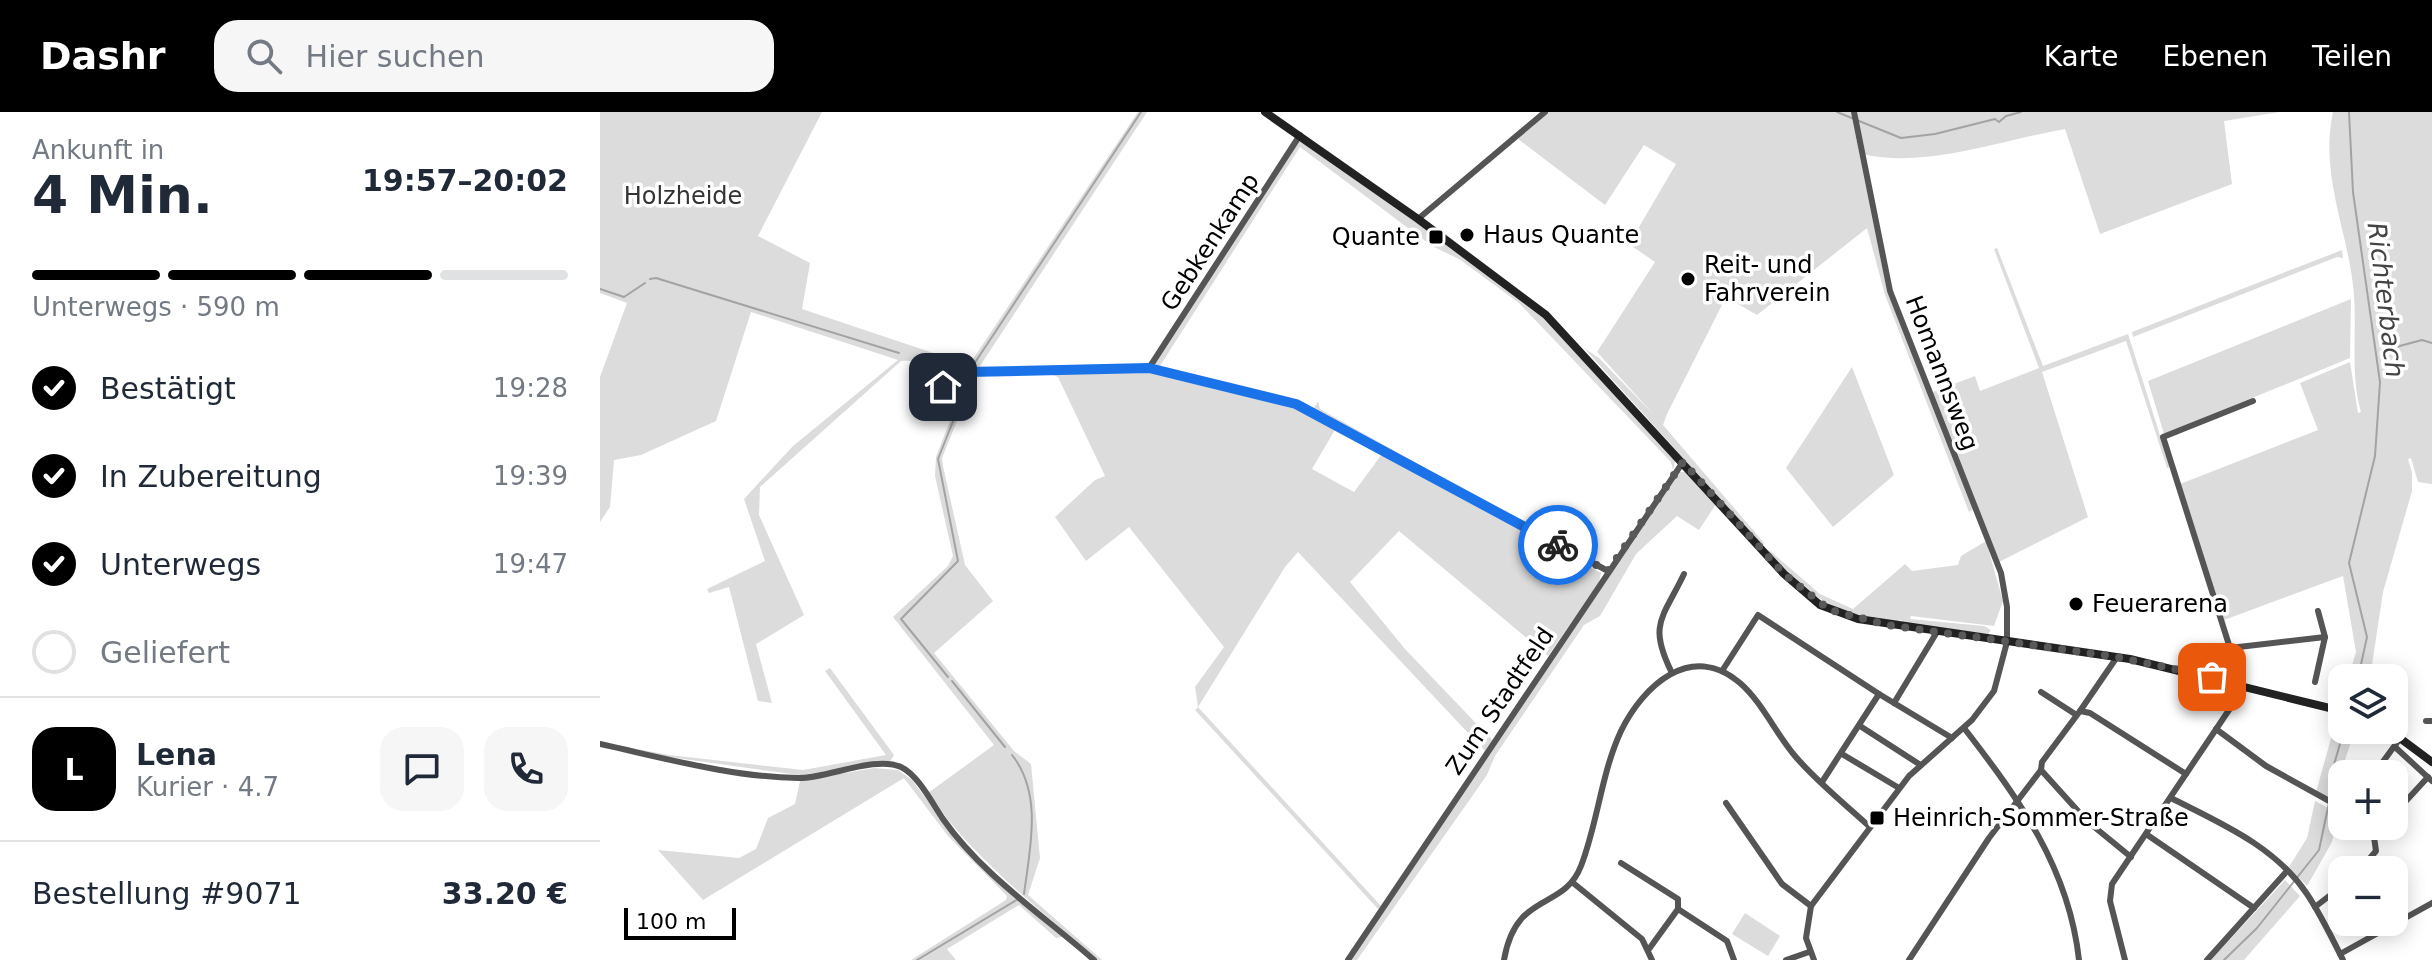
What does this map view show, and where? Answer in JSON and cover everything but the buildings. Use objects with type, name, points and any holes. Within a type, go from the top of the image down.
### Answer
[{"type":"main road","points":[[1265,112],[1418,219],[1546,315],[1773,563],[1812,599],[1858,619],[2117,657],[2328,707]]},
{"type":"main road","points":[[2408,743],[2432,762]]},
{"type":"street","points":[[1418,219],[1545,112]]},
{"type":"street","name":"Homannsweg","points":[[1811,906],[1919,764],[1964,728],[1994,691],[2007,642],[2007,607],[2001,573],[1890,291],[1854,113]]},
{"type":"street","name":"Gebkenkamp","points":[[1149,368],[1300,135]]},
{"type":"street","points":[[931,399],[955,375],[967,372],[1149,368],[1296,404],[1608,571]]},
{"type":"street","points":[[2125,960],[2109,892],[2233,704],[2238,684],[2230,648],[2163,437],[2253,401]]},
{"type":"street","name":"Zum Stadtfeld","points":[[1348,960],[1683,462]]},
{"type":"street","points":[[1671,671],[1658,644],[1657,629],[1684,574]]},
{"type":"street","points":[[2315,682],[2325,637],[2318,611]]},
{"type":"street","points":[[1722,671],[1758,615],[1952,738]]},
{"type":"street","points":[[1894,703],[1937,632]]},
{"type":"street","points":[[2230,648],[2325,637]]},
{"type":"street","points":[[1909,960],[1989,838],[2020,801],[2041,770],[2042,762],[2117,657]]},
{"type":"street","points":[[1504,960],[1513,927],[1525,913],[1572,882],[1581,866],[1604,775],[1620,735],[1639,701],[1671,671],[1696,667],[1722,671],[1742,685],[1793,754],[1870,827]]},
{"type":"street","points":[[2041,692],[2077,713],[2090,713],[2186,774]]},
{"type":"street","points":[[1822,782],[1879,694]]},
{"type":"street","points":[[1860,726],[1919,764]]},
{"type":"street","points":[[1964,728],[2020,801],[2044,842],[2073,915],[2079,960]]},
{"type":"street","points":[[2216,729],[2266,766],[2328,803]]},
{"type":"street","points":[[600,744],[680,762],[800,778],[874,766],[900,767],[914,779],[952,831],[993,876],[1094,960]]},
{"type":"street","points":[[2385,760],[2397,744]]},
{"type":"street","points":[[2395,747],[2430,779],[2408,800]]},
{"type":"street","points":[[1842,754],[1899,788]]},
{"type":"street","points":[[2041,770],[2077,812],[2131,857]]},
{"type":"street","points":[[2171,798],[2252,840],[2289,873],[2315,907],[2342,957],[2432,903]]},
{"type":"street","points":[[1726,803],[1782,884],[1811,906],[1806,927],[1809,952],[1814,960]]},
{"type":"street","points":[[2146,834],[2254,908]]},
{"type":"street","points":[[1621,863],[1678,899],[1678,909],[1649,949]]},
{"type":"street","points":[[2207,960],[2289,873]]},
{"type":"street","points":[[1572,882],[1619,917],[1649,949],[1652,960]]},
{"type":"street","points":[[2315,907],[2328,897]]},
{"type":"street","points":[[1678,909],[1727,941],[1734,960]]},
{"type":"street","points":[[1786,960],[1809,952]]},
{"type":"green space","name":"Holzheide","points":[[600,112],[822,112],[758,236],[810,263],[802,309],[969,365],[1138,112],[1147,112],[978,369],[901,361],[760,487],[759,515],[804,615],[756,644],[772,703],[758,701],[729,587],[709,593],[707,589],[765,561],[744,499],[793,446],[898,360],[751,312],[716,421],[641,455],[614,460],[610,507],[600,522],[600,377],[627,303],[600,293]]},
{"type":"green space","points":[[1547,112],[1851,112],[1887,291],[1974,509],[1969,512],[1885,295],[1867,228],[1757,315],[1726,297],[1663,425],[1765,544],[1759,542],[1584,348],[1599,358],[1655,416],[1597,352],[1655,262],[1629,244],[1676,164],[1644,145],[1605,205],[1518,139]]},
{"type":"green space","points":[[1857,112],[2280,112],[2224,121],[2232,184],[2100,234],[2065,129],[1938,156],[1887,158],[1863,154]]},
{"type":"green space","points":[[2333,112],[2432,112],[2432,484],[2418,482],[2411,458],[2408,459],[2412,491],[2383,592],[2372,664],[2352,664],[2356,652],[2343,576],[2224,620],[2180,484],[2318,430],[2300,383],[2350,362],[2358,413],[2361,412],[2355,369],[2354,295],[2332,181],[2330,136]]},
{"type":"green space","points":[[1303,141],[1523,299],[1675,461],[1673,470],[1671,462],[1519,303],[1459,259],[1432,246],[1300,147],[1158,369],[1155,364],[1298,142]]},
{"type":"green space","points":[[1997,248],[2043,366],[2128,334],[2170,467],[2167,468],[2126,341],[2042,372],[2088,517],[1999,562],[1933,392],[1975,376],[1980,391],[2039,368],[1994,249]]},
{"type":"green space","points":[[2342,250],[2343,258],[2337,257],[2133,337],[2132,332]]},
{"type":"green space","points":[[2351,299],[2350,358],[2164,434],[2148,381]]},
{"type":"green space","points":[[1852,367],[1894,475],[1833,527],[1786,468]]},
{"type":"green space","points":[[1150,372],[1296,406],[1336,428],[1312,469],[1354,492],[1382,454],[1601,573],[1599,582],[1548,656],[1399,531],[1350,582],[1405,649],[1492,740],[1485,751],[1298,552],[1285,567],[1198,707],[1195,687],[1224,647],[1129,527],[1086,561],[1055,517],[1095,480],[1105,476],[1058,377],[1050,374]]},
{"type":"green space","points":[[968,374],[976,374],[942,458],[965,565],[993,601],[934,653],[1014,751],[1031,764],[1040,858],[1028,895],[1102,960],[1097,960],[986,861],[928,793],[994,745],[893,617],[948,566],[953,556],[935,476],[936,457]]},
{"type":"green space","points":[[1318,401],[1320,409],[1530,527],[1313,410]]},
{"type":"green space","points":[[1679,472],[1685,472],[1716,504],[1699,530],[1677,516],[1636,554],[1600,616],[1584,625],[1495,756],[1487,775],[1357,960],[1351,960]]},
{"type":"green space","points":[[1986,541],[2003,601],[1994,626],[1911,616],[1910,619],[1984,626],[1991,630],[1988,634],[1904,624],[1901,620],[1885,621],[1847,612],[1826,602],[1790,577],[1768,549],[1820,594],[1853,609],[1905,564],[1912,571],[1958,565],[1961,556]]},
{"type":"green space","points":[[830,668],[894,755],[889,763],[799,775],[669,757],[600,742],[669,755],[803,770],[886,755],[825,671]]},
{"type":"green space","points":[[1198,707],[1381,906],[1378,909],[1195,710]]},
{"type":"green space","points":[[2329,744],[2350,744],[2345,760],[2328,760],[2328,799],[2316,792]]},
{"type":"green space","points":[[874,768],[898,770],[912,780],[951,832],[992,876],[1091,960],[1062,937],[1056,938],[1019,905],[947,949],[956,960],[911,960],[1006,900],[1007,896],[948,836],[904,778],[703,900],[658,850],[739,858],[756,849],[768,818],[795,804],[800,781]]},
{"type":"green space","points":[[2315,801],[2328,808],[2328,840],[2332,840],[2307,886],[2289,867],[2307,838]]},
{"type":"green space","points":[[2285,880],[2300,896],[2244,960],[2211,960]]},
{"type":"green space","points":[[1745,913],[1780,936],[1768,956],[1732,934]]},
{"type":"waterway","points":[[974,364],[1141,112]]},
{"type":"waterway","points":[[1837,112],[1901,138],[1935,134],[1995,119],[1999,122],[2006,116],[2021,112]]},
{"type":"waterway","name":"Richterbach","points":[[2349,112],[2353,192],[2380,382],[2375,456],[2349,563],[2367,637],[2361,664]]},
{"type":"waterway","points":[[650,279],[656,278],[899,353]]},
{"type":"waterway","points":[[600,289],[624,297],[645,283]]},
{"type":"waterway","points":[[2396,347],[2422,340],[2432,343]]},
{"type":"waterway","points":[[948,677],[901,619],[958,561],[938,459],[971,376]]},
{"type":"waterway","points":[[952,681],[1005,747]]},
{"type":"waterway","name":"Richterbach","points":[[2335,760],[2340,744]]},
{"type":"waterway","points":[[1012,755],[1022,770],[1031,804],[1031,840],[1024,894]]},
{"type":"waterway","name":"Richterbach","points":[[2224,960],[2257,928],[2319,850],[2328,808]]},
{"type":"waterway","points":[[917,960],[1018,899]]},
{"type":"way so far","points":[[1558,545],[1608,571],[1683,462],[1784,574],[1812,599],[1830,610],[1888,625],[2117,657],[2212,677]]},
{"type":"place","name":"Haus Quante","points":[[1467,235]]},
{"type":"place","name":"Quante","points":[[1436,237]]},
{"type":"place","name":"Reit- und Fahrverein","points":[[1688,279]]},
{"type":"place","name":"Feuerarena","points":[[2076,604]]},
{"type":"place","name":"Heinrich-Sommer-Straße","points":[[1877,818]]},
{"type":"route","points":[[943,387],[955,375],[967,372],[1137,371],[1149,368],[1296,404],[1558,545]]}]
